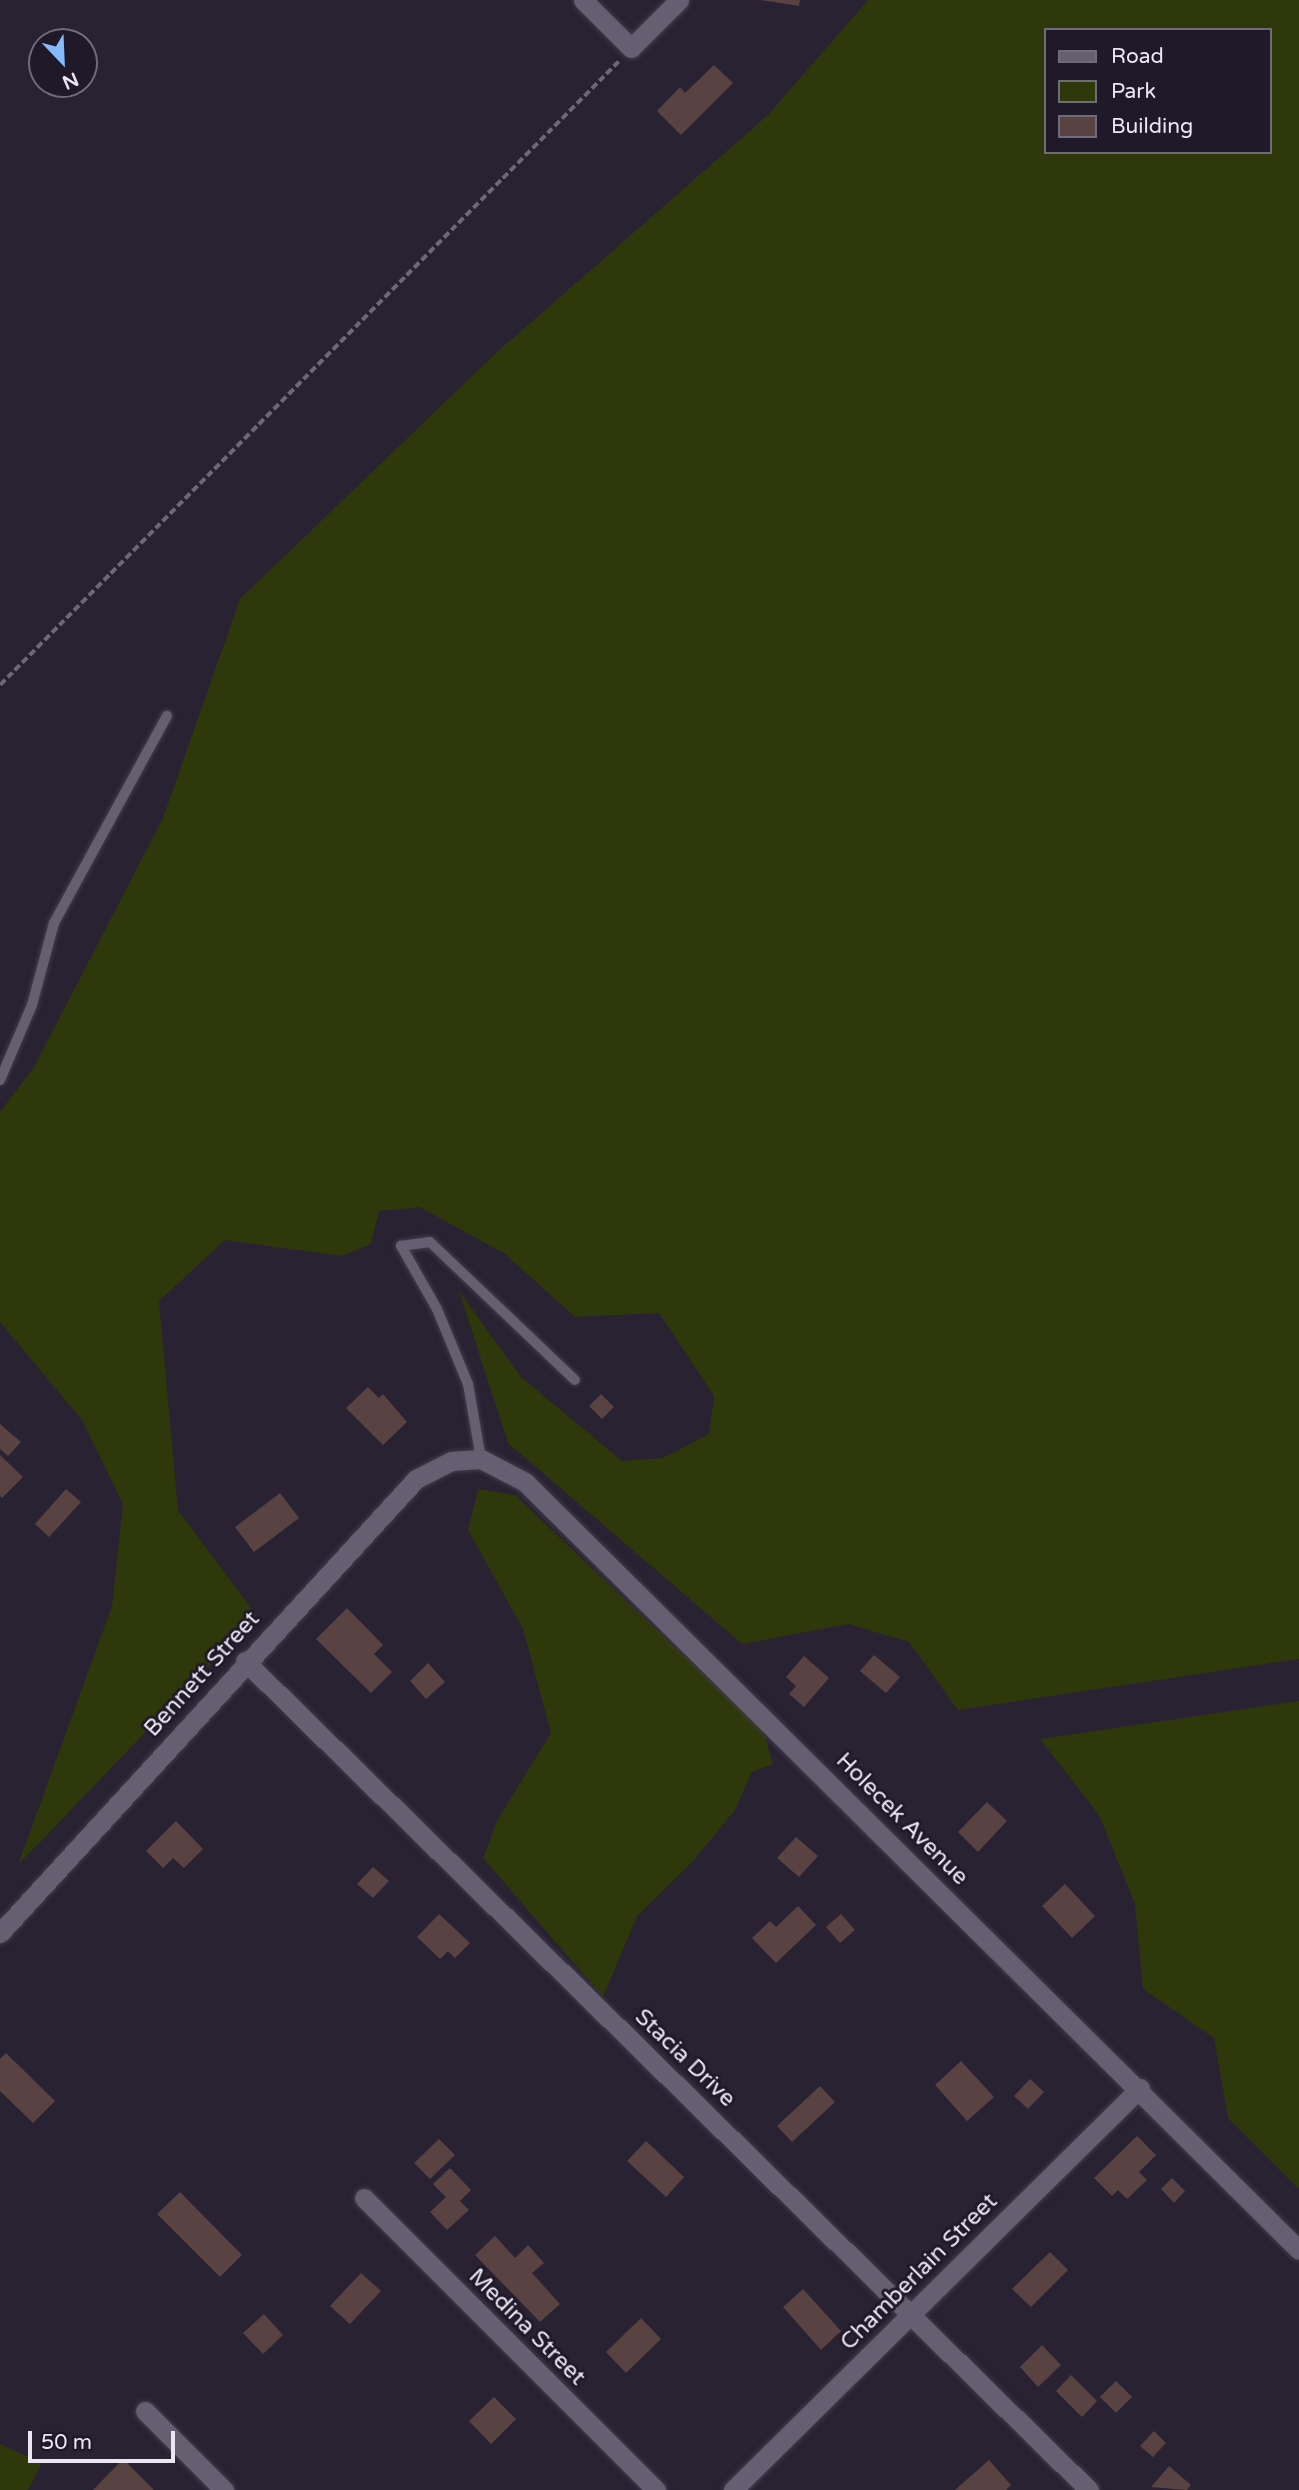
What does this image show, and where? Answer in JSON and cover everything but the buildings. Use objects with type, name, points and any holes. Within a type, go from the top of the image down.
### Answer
[{"type":"street","points":[[583,0],[631,48],[679,0]]},
{"type":"street","name":"Holecek Avenue","points":[[451,1461],[481,1460],[525,1482],[1140,2088],[1299,2250]]},
{"type":"street","name":"Bennett Street","points":[[0,1933],[245,1661],[416,1479],[451,1461]]},
{"type":"street","name":"Stacia Drive","points":[[245,1661],[1089,2490]]},
{"type":"street","name":"Chamberlain Street","points":[[733,2490],[1140,2088]]},
{"type":"street","name":"Medina Street","points":[[364,2198],[656,2490]]},
{"type":"street","points":[[145,2411],[224,2490]]},
{"type":"lane","points":[[0,1080],[32,1005],[54,923],[167,716]]},
{"type":"lane","points":[[481,1460],[468,1384],[437,1309],[401,1246],[429,1242],[575,1381]]},
{"type":"path","points":[[0,685],[631,48]]},
{"type":"green space","points":[[868,0],[1299,0],[1299,1659],[958,1710],[909,1642],[848,1624],[742,1644],[508,1443],[459,1291],[521,1377],[622,1461],[663,1458],[709,1434],[714,1396],[659,1313],[575,1317],[505,1254],[420,1207],[379,1211],[371,1244],[342,1256],[225,1240],[159,1301],[178,1510],[257,1616],[18,1865],[112,1606],[123,1504],[82,1420],[0,1322],[0,1112],[34,1067],[163,818],[240,599],[497,352],[768,115]]},
{"type":"green space","points":[[478,1489],[515,1495],[764,1732],[773,1764],[752,1772],[735,1810],[693,1861],[637,1916],[603,1997],[483,1858],[498,1819],[551,1733],[523,1629],[468,1530]]},
{"type":"green space","points":[[1299,1701],[1299,2189],[1228,2118],[1214,2038],[1143,1989],[1135,1904],[1099,1815],[1040,1739]]},
{"type":"green space","points":[[0,2444],[42,2463],[28,2490],[0,2490]]}]
